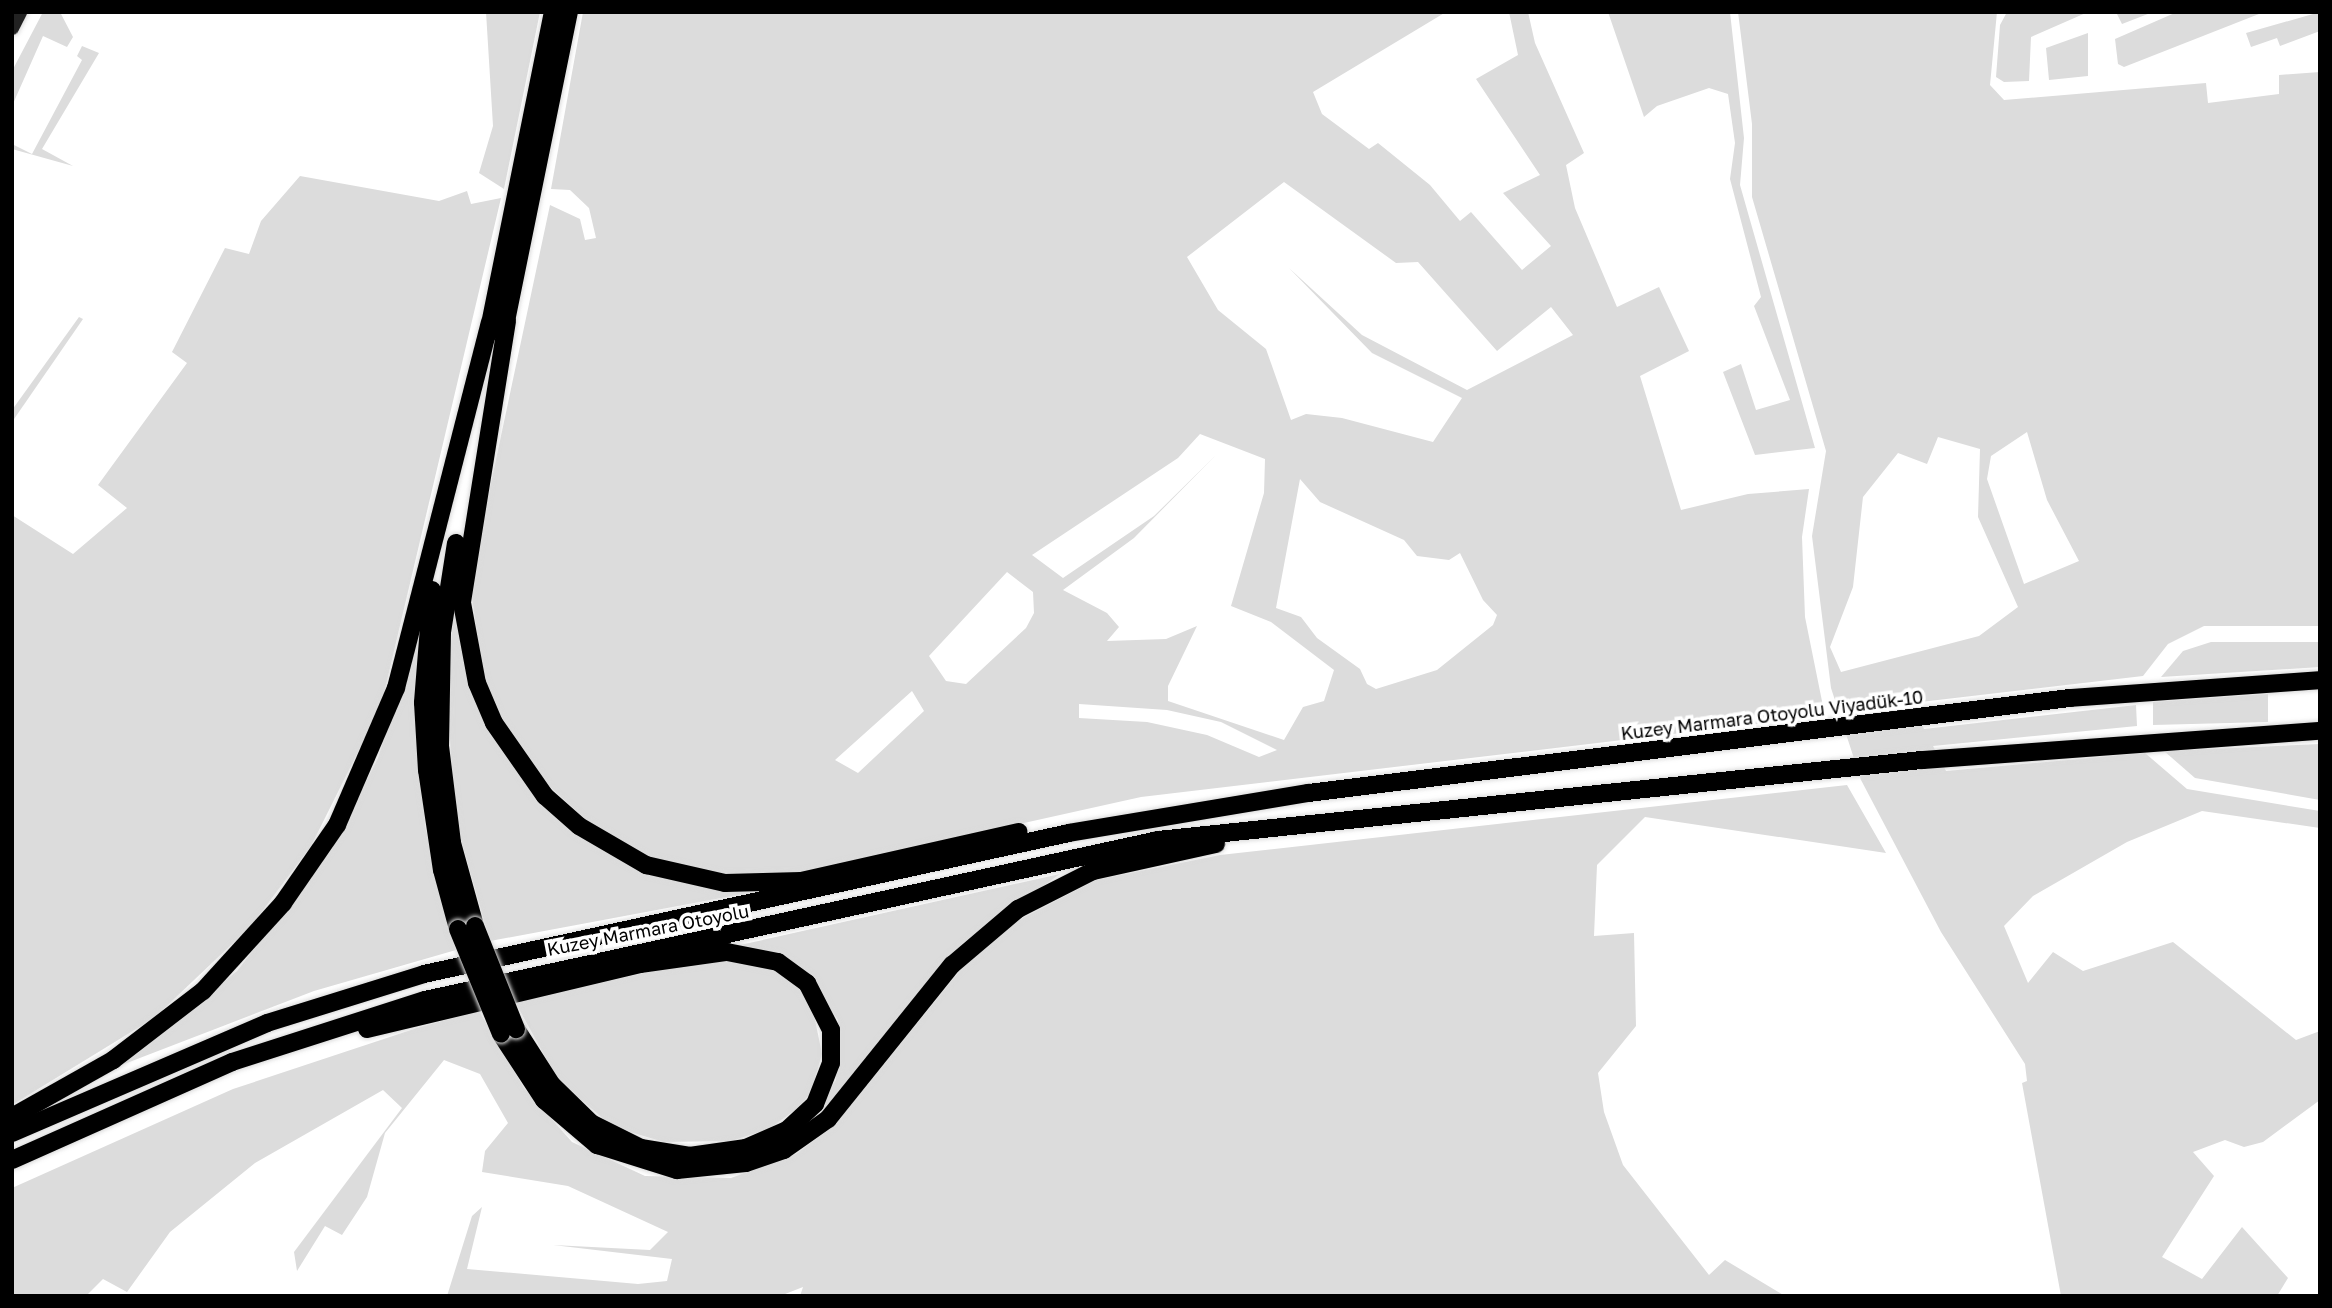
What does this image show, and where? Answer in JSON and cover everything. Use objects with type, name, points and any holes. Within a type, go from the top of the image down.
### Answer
[{"type":"highway","points":[[553,12],[499,322],[464,563],[467,645],[504,743],[545,796],[579,826],[656,868],[756,884],[801,881],[1078,818],[1178,812]]},
{"type":"highway","points":[[569,12],[499,322],[444,521],[425,657],[429,792],[466,928],[509,1031],[544,1100],[597,1145],[677,1170],[746,1163],[784,1150],[828,1119],[952,965],[1036,897],[1115,865],[1315,822],[2249,731],[2320,731]]},
{"type":"highway","points":[[12,1117],[113,1060],[202,991],[284,903],[337,825],[396,688],[499,322]]},
{"type":"highway","name":"Kuzey Marmara Otoyolu Viyadük-10","points":[[1309,793],[2070,698],[2242,683],[2320,680]]},
{"type":"highway","name":"Kuzey Marmara Otoyolu","points":[[12,1133],[268,1023],[424,974],[1178,812],[1309,793]]},
{"type":"highway","name":"Kuzey Marmara Otoyolu","points":[[12,1160],[232,1062],[425,1000],[1158,840],[1315,822]]},
{"type":"highway","points":[[232,1062],[640,964],[727,952],[778,962],[807,983],[828,1020],[831,1063],[815,1104],[787,1130],[746,1148],[690,1156],[641,1149],[592,1123],[552,1086],[509,1031]]},
{"type":"main road","points":[[12,28],[20,12]]},
{"type":"shaded area","points":[[43,12],[60,12],[73,37],[67,47],[43,36],[12,106],[12,71]]},
{"type":"shaded area","points":[[486,12],[540,12],[504,189],[479,173],[493,126]]},
{"type":"shaded area","points":[[583,12],[1446,12],[1313,92],[1322,114],[1369,149],[1378,143],[1430,185],[1460,221],[1471,212],[1522,270],[1551,246],[1503,193],[1540,175],[1476,79],[1518,55],[1509,12],[1528,12],[1535,43],[1584,153],[1566,165],[1575,208],[1617,307],[1659,287],[1689,351],[1640,376],[1681,510],[1748,494],[1809,489],[1802,537],[1805,617],[1825,716],[1141,797],[782,877],[696,872],[643,855],[595,828],[535,773],[505,730],[483,677],[470,582],[550,205],[580,219],[585,240],[596,238],[589,208],[570,190],[551,189]],"holes":[[[1284,182],[1396,263],[1418,262],[1497,351],[1551,307],[1573,335],[1467,390],[1362,335],[1289,268],[1372,353],[1462,398],[1433,442],[1342,418],[1306,414],[1291,420],[1266,349],[1218,310],[1187,257]],[[1200,434],[1265,459],[1264,493],[1231,606],[1271,622],[1334,670],[1324,701],[1303,707],[1284,740],[1168,701],[1168,686],[1197,626],[1166,639],[1107,641],[1119,627],[1107,613],[1063,590],[1134,538],[1216,455],[1154,516],[1063,578],[1032,555],[1178,458]],[[1300,479],[1320,502],[1404,540],[1417,556],[1449,560],[1460,553],[1483,600],[1497,615],[1493,625],[1437,670],[1376,689],[1367,684],[1360,669],[1317,638],[1301,617],[1276,608]],[[1007,572],[1033,592],[1034,613],[1026,628],[966,684],[946,681],[929,656]],[[912,691],[924,711],[858,773],[835,760]],[[1079,704],[1167,710],[1221,722],[1277,750],[1259,757],[1207,735],[1147,722],[1079,718]]]},
{"type":"shaded area","points":[[1608,12],[1730,12],[1744,138],[1740,185],[1815,448],[1755,455],[1723,372],[1741,364],[1756,410],[1790,400],[1754,306],[1761,297],[1730,179],[1735,143],[1728,94],[1709,88],[1657,106],[1644,117]]},
{"type":"shaded area","points":[[1738,12],[1997,12],[1990,85],[2004,100],[2206,83],[2208,103],[2279,94],[2279,75],[2320,72],[2320,626],[2204,626],[2168,644],[2143,676],[1912,703],[1924,729],[2136,705],[2137,726],[1933,746],[1946,771],[2145,753],[2187,789],[2320,811],[2320,828],[2202,811],[2127,842],[2033,896],[2004,926],[2028,983],[2053,952],[2083,971],[2173,942],[2296,1040],[2320,1031],[2320,1100],[2263,1142],[2244,1147],[2225,1140],[2193,1152],[2214,1176],[2162,1257],[2202,1279],[2242,1227],[2288,1278],[2277,1296],[2061,1296],[2022,1083],[2027,1081],[2025,1064],[1941,932],[1861,780],[1831,688],[1812,536],[1826,451],[1752,197],[1752,124]],"holes":[[[2027,432],[2047,500],[2079,561],[2024,584],[1987,479],[1991,456]],[[1938,437],[1980,449],[1978,517],[2018,607],[1979,636],[1841,672],[1830,647],[1853,587],[1863,497],[1898,453],[1927,464]]]},
{"type":"shaded area","points":[[2007,12],[2088,12],[2031,37],[2029,81],[2004,82],[1996,77],[2000,25]]},
{"type":"shaded area","points":[[2116,12],[2153,12],[2122,24]]},
{"type":"shaded area","points":[[2177,12],[2264,12],[2124,67],[2118,64],[2115,39]]},
{"type":"shaded area","points":[[2320,12],[2320,31],[2280,46],[2277,38],[2251,47],[2246,33]]},
{"type":"shaded area","points":[[2088,33],[2088,76],[2049,80],[2046,48]]},
{"type":"shaded area","points":[[82,46],[99,53],[42,149],[73,166],[12,149],[12,144],[32,154],[82,60],[77,56]]},
{"type":"shaded area","points":[[300,176],[439,201],[467,191],[471,204],[501,198],[381,706],[311,846],[251,926],[154,1018],[12,1105],[12,515],[73,554],[127,508],[98,485],[187,363],[172,352],[225,248],[249,254],[261,221]]},
{"type":"shaded area","points":[[79,317],[83,319],[12,422],[12,410]]},
{"type":"shaded area","points":[[455,600],[487,724],[532,790],[654,875],[753,892],[490,941],[455,819],[447,689]]},
{"type":"shaded area","points":[[417,634],[425,826],[456,950],[314,991],[119,1066],[237,971],[332,849],[378,758]]},
{"type":"shaded area","points":[[2211,642],[2320,642],[2320,667],[2161,677],[2183,651]]},
{"type":"shaded area","points":[[2268,694],[2268,722],[2153,725],[2153,702]]},
{"type":"shaded area","points":[[2320,744],[2320,800],[2195,778],[2164,751]]},
{"type":"shaded area","points":[[1847,785],[1886,853],[1645,817],[1597,865],[1594,936],[1634,933],[1636,1026],[1598,1073],[1604,1112],[1623,1165],[1709,1275],[1725,1260],[1785,1296],[800,1296],[803,1287],[780,1296],[447,1296],[472,1216],[482,1207],[467,1269],[638,1284],[667,1281],[672,1259],[553,1245],[650,1250],[668,1232],[568,1186],[482,1172],[485,1151],[508,1123],[480,1074],[444,1060],[385,1133],[367,1197],[342,1235],[325,1226],[297,1271],[294,1252],[402,1108],[383,1090],[255,1163],[170,1232],[127,1292],[103,1279],[86,1296],[12,1296],[12,1188],[233,1089],[417,1028],[479,1011],[524,1088],[572,1142],[645,1176],[731,1178],[796,1154],[835,1125],[966,963],[1019,920],[1096,880],[1220,855]]},
{"type":"shaded area","points":[[1060,874],[963,943],[863,1068],[806,1126],[836,1080],[838,1020],[801,967],[778,953],[740,945]]},
{"type":"shaded area","points":[[733,960],[776,970],[795,981],[811,1000],[822,1054],[811,1092],[799,1107],[769,1129],[731,1141],[664,1142],[613,1127],[558,1080],[515,1002],[689,963]]}]
